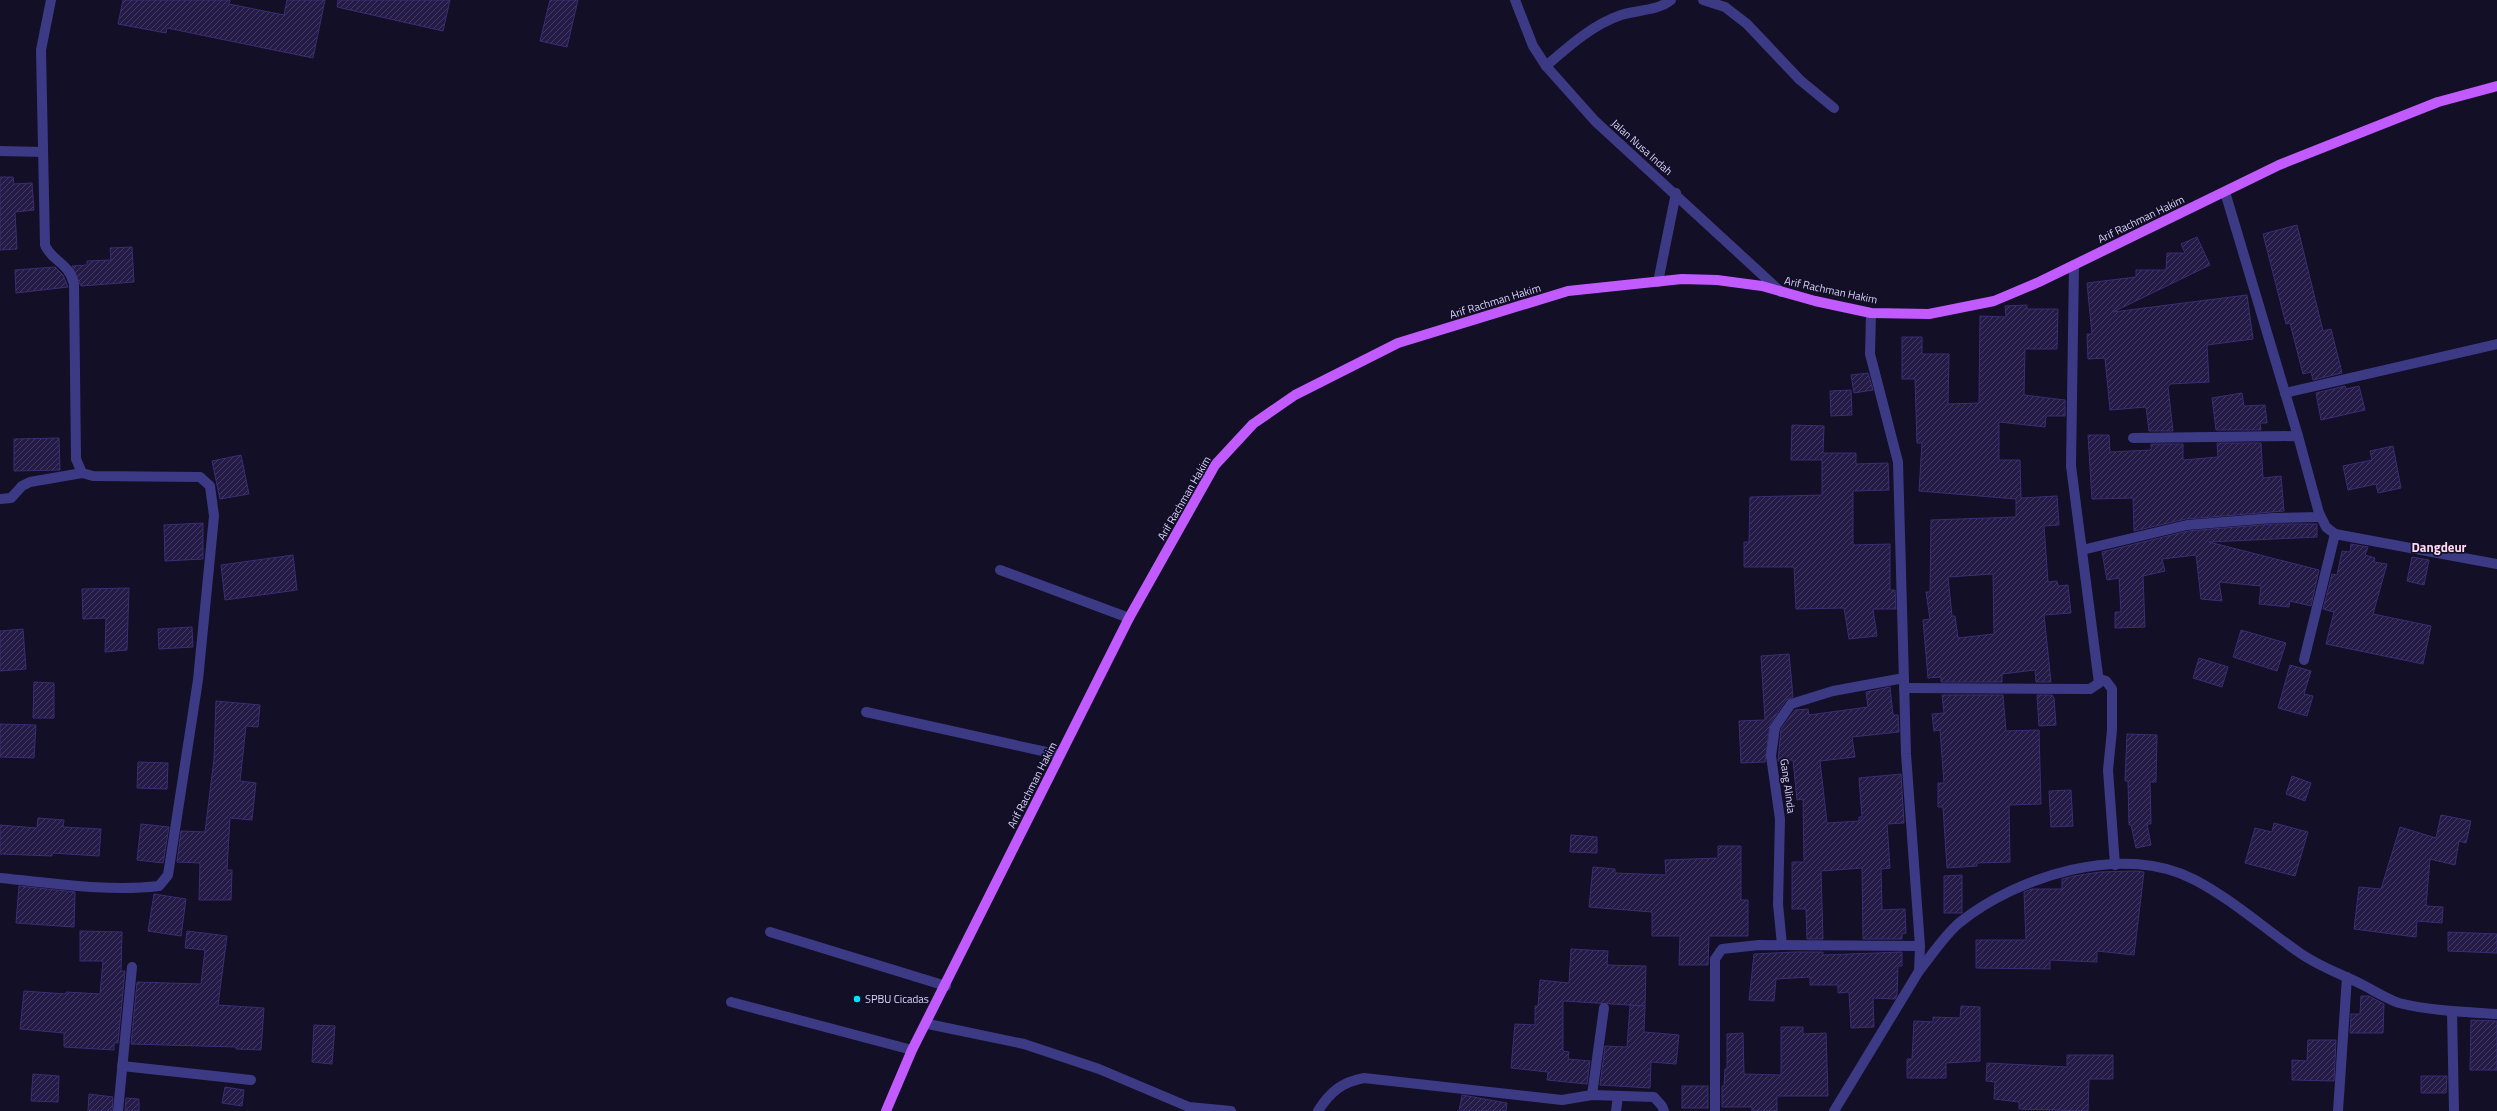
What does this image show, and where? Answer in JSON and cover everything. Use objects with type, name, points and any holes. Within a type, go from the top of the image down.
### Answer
[{"type":"main road","name":"Arif Rachman Hakim","points":[[886,1111],[912,1050],[928,1024],[1060,755],[1130,618],[1215,465],[1254,424],[1296,395],[1398,343],[1568,291],[1682,279],[1717,280],[1762,286],[1781,292],[1871,313],[1929,314],[1994,301],[2074,265],[2279,165],[2438,102],[2497,86]]},
{"type":"street","points":[[51,0],[41,50],[45,245],[47,250],[70,272],[74,284],[76,459],[82,473]]},
{"type":"street","name":"Jalan Nusa Indah","points":[[1515,0],[1533,46],[1546,66],[1595,121],[1676,193],[1781,292]]},
{"type":"street","points":[[1546,66],[1571,43],[1596,27],[1620,15],[1660,6],[1671,0]]},
{"type":"street","points":[[1703,0],[1725,7],[1747,24],[1800,80],[1834,108]]},
{"type":"street","points":[[0,151],[43,152]]},
{"type":"street","points":[[2225,192],[2298,436],[2320,517],[2326,528],[2334,534],[2497,564]]},
{"type":"street","points":[[1658,282],[1676,193]]},
{"type":"street","points":[[2074,265],[2070,453],[2100,679],[2106,681],[2112,689],[2112,730],[2108,770],[2115,865]]},
{"type":"street","points":[[1871,313],[1870,354],[1898,462],[1906,754],[1920,946],[1919,971]]},
{"type":"street","points":[[2285,393],[2497,344]]},
{"type":"street","points":[[2133,438],[2298,436]]},
{"type":"street","points":[[0,499],[11,498],[22,486],[30,482],[82,473],[93,476],[200,477],[210,486],[214,516],[198,680],[168,875],[159,886],[140,888],[81,886],[0,878]]},
{"type":"street","points":[[2082,550],[2187,525],[2273,518],[2320,517]]},
{"type":"street","points":[[2304,660],[2334,534]]},
{"type":"street","points":[[1000,570],[1130,618]]},
{"type":"street","name":"Gang Alinda","points":[[1782,945],[1778,904],[1780,819],[1771,756],[1775,727],[1791,704],[1833,691],[1904,683],[2090,689],[2099,684],[2100,679]]},
{"type":"street","points":[[866,712],[1060,755]]},
{"type":"street","points":[[1834,1111],[1919,971],[1957,925],[1984,904],[2035,880],[2076,869],[2129,864],[2167,869],[2195,880],[2252,917],[2301,954],[2399,1002],[2452,1011],[2497,1014]]},
{"type":"street","points":[[770,932],[946,986]]},
{"type":"street","points":[[1715,1111],[1715,959],[1722,949],[1729,947],[1782,945],[1920,946]]},
{"type":"street","points":[[118,1111],[132,967]]},
{"type":"street","points":[[2338,1111],[2347,977]]},
{"type":"street","points":[[731,1002],[912,1050]]},
{"type":"street","points":[[1592,1095],[1604,1008]]},
{"type":"street","points":[[2452,1011],[2454,1111]]},
{"type":"street","points":[[928,1024],[1024,1044],[1099,1069],[1189,1106],[1231,1111]]},
{"type":"street","points":[[122,1066],[251,1080]]},
{"type":"street","points":[[1318,1111],[1336,1089],[1348,1080],[1364,1078],[1562,1100],[1592,1095],[1654,1097],[1662,1106],[1664,1111]]},
{"type":"street","points":[[1616,1111],[1618,1096]]},
{"type":"building","points":[[123,0],[230,0],[229,4],[284,15],[287,0],[325,0],[313,58],[167,28],[166,33],[118,24]]},
{"type":"building","points":[[338,0],[450,0],[443,31],[337,7]]},
{"type":"building","points":[[550,0],[578,0],[567,47],[540,41]]},
{"type":"building","points":[[0,177],[13,177],[14,184],[32,183],[34,210],[15,212],[17,249],[0,250]]},
{"type":"building","points":[[2297,225],[2323,331],[2331,329],[2342,373],[2313,380],[2311,372],[2303,374],[2290,323],[2286,324],[2263,234]]},
{"type":"building","points":[[2197,237],[2210,265],[2113,312],[2247,295],[2253,339],[2207,345],[2209,382],[2170,384],[2168,387],[2173,431],[2149,431],[2146,407],[2110,410],[2105,358],[2088,359],[2087,334],[2092,334],[2087,283],[2136,277],[2136,270],[2166,270],[2167,253],[2185,253],[2181,244]]},
{"type":"building","points":[[132,247],[134,282],[81,286],[72,266],[87,265],[87,261],[111,260],[110,248]]},
{"type":"building","points":[[55,267],[63,275],[68,287],[16,293],[15,270]]},
{"type":"building","points":[[2027,305],[2027,309],[2058,309],[2057,349],[2025,349],[2024,395],[2065,400],[2065,416],[2046,416],[2045,427],[1999,422],[1999,460],[2020,460],[2021,498],[2057,496],[2059,525],[2044,526],[2048,582],[2057,581],[2058,586],[2068,585],[2071,613],[2044,615],[2051,682],[2036,682],[2035,670],[2002,674],[2002,682],[1941,682],[1941,677],[1928,678],[1923,620],[1930,619],[1926,592],[1930,592],[1931,520],[2016,517],[2016,499],[1919,491],[1922,443],[1917,443],[1915,379],[1902,379],[1902,337],[1922,337],[1922,354],[1949,354],[1948,404],[1979,403],[1980,316],[2006,317],[2005,306]],"holes":[[[1993,574],[1994,634],[1958,638],[1955,616],[1952,616],[1948,577]]]},
{"type":"building","points":[[1868,373],[1873,390],[1854,393],[1851,375]]},
{"type":"building","points":[[2345,386],[2346,389],[2359,386],[2365,410],[2321,420],[2316,393]]},
{"type":"building","points":[[1851,390],[1852,415],[1831,416],[1830,391]]},
{"type":"building","points":[[2242,393],[2244,406],[2265,405],[2267,423],[2260,423],[2261,430],[2216,430],[2212,398]]},
{"type":"building","points":[[1792,425],[1824,426],[1823,453],[1856,453],[1856,464],[1888,463],[1889,490],[1853,491],[1853,545],[1890,544],[1890,590],[1895,590],[1896,609],[1873,609],[1877,636],[1849,639],[1844,608],[1796,609],[1794,567],[1744,567],[1744,542],[1749,542],[1750,497],[1822,495],[1822,460],[1791,460]]},
{"type":"building","points":[[2088,435],[2109,435],[2110,452],[2151,450],[2151,444],[2183,444],[2183,460],[2218,457],[2217,443],[2261,443],[2263,478],[2281,476],[2284,511],[2186,519],[2134,531],[2133,498],[2092,499]]},
{"type":"building","points":[[59,438],[60,470],[14,471],[14,439]]},
{"type":"building","points":[[2393,446],[2401,488],[2378,493],[2376,484],[2348,490],[2343,466],[2372,460],[2370,451]]},
{"type":"building","points":[[241,455],[249,494],[220,499],[212,461]]},
{"type":"building","points":[[203,523],[203,559],[165,561],[164,525]]},
{"type":"building","points":[[2273,524],[2317,524],[2317,537],[2209,542],[2319,570],[2311,606],[2290,601],[2289,607],[2259,604],[2261,586],[2219,582],[2222,601],[2201,599],[2196,555],[2162,559],[2165,571],[2143,576],[2145,627],[2115,628],[2115,612],[2121,612],[2119,578],[2107,580],[2102,552],[2188,531]]},
{"type":"building","points":[[2351,544],[2368,547],[2365,555],[2375,558],[2374,562],[2387,564],[2373,614],[2431,626],[2423,664],[2326,644],[2334,612],[2323,609],[2332,574],[2337,575],[2342,551],[2350,552]]},
{"type":"building","points":[[293,555],[297,590],[225,600],[221,565]]},
{"type":"building","points":[[2412,557],[2429,560],[2424,585],[2407,581]]},
{"type":"building","points":[[129,588],[127,650],[105,652],[106,618],[83,619],[82,589]]},
{"type":"building","points":[[192,627],[193,647],[159,649],[158,629]]},
{"type":"building","points":[[23,629],[26,669],[0,671],[0,631]]},
{"type":"building","points":[[2241,630],[2286,643],[2277,671],[2233,657]]},
{"type":"building","points":[[1789,654],[1793,697],[1786,700],[1770,724],[1765,762],[1741,763],[1739,721],[1765,720],[1761,656]]},
{"type":"building","points":[[2199,658],[2228,667],[2222,687],[2193,678]]},
{"type":"building","points":[[2290,665],[2311,671],[2304,694],[2313,696],[2307,716],[2278,708]]},
{"type":"building","points":[[34,682],[54,683],[54,718],[33,718]]},
{"type":"building","points":[[1890,687],[1893,715],[1898,715],[1899,732],[1852,737],[1855,757],[1820,761],[1827,823],[1859,821],[1859,817],[1862,817],[1859,778],[1901,774],[1904,823],[1887,824],[1890,868],[1881,869],[1882,910],[1905,909],[1906,933],[1902,934],[1902,939],[1863,939],[1862,868],[1821,871],[1823,939],[1807,939],[1806,909],[1792,909],[1792,862],[1804,862],[1803,799],[1797,800],[1793,760],[1778,761],[1781,729],[1795,710],[1808,709],[1809,715],[1868,707],[1866,692]]},
{"type":"building","points":[[1942,695],[2003,695],[2006,731],[2039,730],[2041,804],[2009,805],[2010,862],[1977,863],[1977,866],[1947,868],[1943,807],[1938,807],[1938,783],[1944,783],[1940,730],[1934,731],[1932,714],[1944,713]]},
{"type":"building","points":[[2037,695],[2052,695],[2054,698],[2056,725],[2039,726]]},
{"type":"building","points":[[216,701],[260,705],[258,727],[246,726],[240,781],[256,783],[252,820],[230,818],[227,870],[232,870],[231,900],[199,900],[200,863],[177,862],[181,831],[205,832],[214,759]]},
{"type":"building","points":[[0,724],[36,725],[34,758],[0,757]]},
{"type":"building","points":[[2127,734],[2157,735],[2156,782],[2150,782],[2151,824],[2147,824],[2151,845],[2136,848],[2131,825],[2129,825],[2128,781],[2125,781]]},
{"type":"building","points":[[138,762],[168,763],[167,789],[137,788]]},
{"type":"building","points":[[2292,776],[2311,783],[2305,801],[2286,794]]},
{"type":"building","points":[[2071,790],[2073,826],[2051,827],[2049,791]]},
{"type":"building","points":[[2441,815],[2471,821],[2466,843],[2459,841],[2455,865],[2430,859],[2426,906],[2443,907],[2442,923],[2417,921],[2416,937],[2354,929],[2359,887],[2381,889],[2400,827],[2436,838]]},
{"type":"building","points":[[38,818],[64,820],[63,827],[101,829],[99,856],[52,853],[52,856],[0,854],[0,825],[37,828]]},
{"type":"building","points":[[2274,823],[2308,832],[2295,876],[2245,863],[2255,828],[2272,832]]},
{"type":"building","points":[[141,824],[169,827],[163,863],[137,860]]},
{"type":"building","points":[[1571,835],[1597,837],[1597,853],[1570,852]]},
{"type":"building","points":[[1718,846],[1741,846],[1741,900],[1748,900],[1748,936],[1709,936],[1708,965],[1679,965],[1680,936],[1652,936],[1652,912],[1589,907],[1593,867],[1615,869],[1615,873],[1666,875],[1665,860],[1718,858]]},
{"type":"building","points":[[2100,872],[2144,872],[2134,955],[2097,951],[2097,962],[2050,960],[2050,969],[1976,968],[1976,940],[2026,940],[2024,892],[2032,889],[2062,889],[2062,879],[2074,876]]},
{"type":"building","points":[[1962,875],[1962,913],[1944,913],[1944,876]]},
{"type":"building","points":[[19,886],[75,892],[74,927],[16,923]]},
{"type":"building","points":[[154,894],[186,899],[181,936],[148,931]]},
{"type":"building","points":[[80,931],[122,932],[121,971],[125,971],[118,1043],[114,1043],[114,1050],[64,1047],[64,1033],[20,1029],[24,991],[66,994],[66,992],[100,994],[103,961],[80,961]]},
{"type":"building","points":[[187,931],[227,936],[218,1005],[264,1008],[261,1050],[236,1049],[236,1047],[131,1044],[137,982],[201,984],[205,950],[185,948]]},
{"type":"building","points":[[2448,932],[2497,934],[2497,953],[2448,951]]},
{"type":"building","points":[[1571,949],[1608,951],[1607,965],[1646,966],[1645,1006],[1563,1001],[1563,1051],[1569,1052],[1568,1059],[1590,1061],[1587,1084],[1547,1080],[1548,1072],[1511,1068],[1515,1024],[1535,1025],[1535,1006],[1538,1006],[1540,980],[1569,983]]},
{"type":"building","points":[[1823,952],[1823,955],[1902,952],[1902,966],[1898,966],[1897,995],[1895,999],[1873,998],[1874,1027],[1851,1028],[1849,992],[1838,993],[1838,985],[1810,985],[1810,977],[1776,979],[1774,1001],[1749,1000],[1754,954]]},
{"type":"building","points":[[2361,996],[2369,996],[2384,1004],[2383,1033],[2350,1033],[2351,1014],[2360,1014]]},
{"type":"building","points":[[1630,1005],[1645,1006],[1644,1032],[1679,1035],[1676,1064],[1651,1062],[1650,1088],[1600,1085],[1605,1046],[1627,1047]]},
{"type":"building","points":[[1961,1006],[1980,1007],[1980,1061],[1946,1063],[1946,1078],[1907,1078],[1907,1059],[1912,1059],[1914,1021],[1933,1022],[1933,1017],[1960,1018]]},
{"type":"building","points":[[2471,1020],[2497,1021],[2497,1070],[2470,1070]]},
{"type":"building","points":[[314,1025],[335,1026],[332,1064],[312,1062]]},
{"type":"building","points":[[1781,1027],[1803,1027],[1803,1034],[1826,1033],[1828,1096],[1777,1096],[1777,1111],[1752,1111],[1752,1107],[1722,1107],[1722,1086],[1724,1086],[1725,1069],[1727,1069],[1727,1034],[1743,1033],[1744,1074],[1781,1075]]},
{"type":"building","points":[[2308,1040],[2336,1040],[2334,1081],[2292,1080],[2292,1060],[2307,1061]]},
{"type":"building","points":[[2067,1055],[2113,1055],[2113,1079],[2089,1079],[2088,1111],[2019,1109],[2019,1102],[1994,1099],[1995,1082],[1986,1081],[1987,1063],[2067,1067]]},
{"type":"building","points":[[33,1074],[59,1076],[58,1102],[31,1101]]},
{"type":"building","points":[[2421,1076],[2447,1076],[2446,1093],[2421,1093]]},
{"type":"building","points":[[1682,1086],[1708,1086],[1708,1108],[1682,1108]]},
{"type":"building","points":[[225,1087],[244,1090],[242,1106],[222,1103]]},
{"type":"building","points":[[89,1094],[113,1097],[112,1111],[88,1111]]},
{"type":"building","points":[[1462,1095],[1507,1103],[1506,1111],[1459,1111]]},
{"type":"building","points":[[126,1098],[139,1099],[139,1111],[125,1111]]},
{"type":"place","name":"SPBU Cicadas","points":[[857,999]]},
{"type":"district","name":"Dangdeur","points":[[2439,547]]}]
